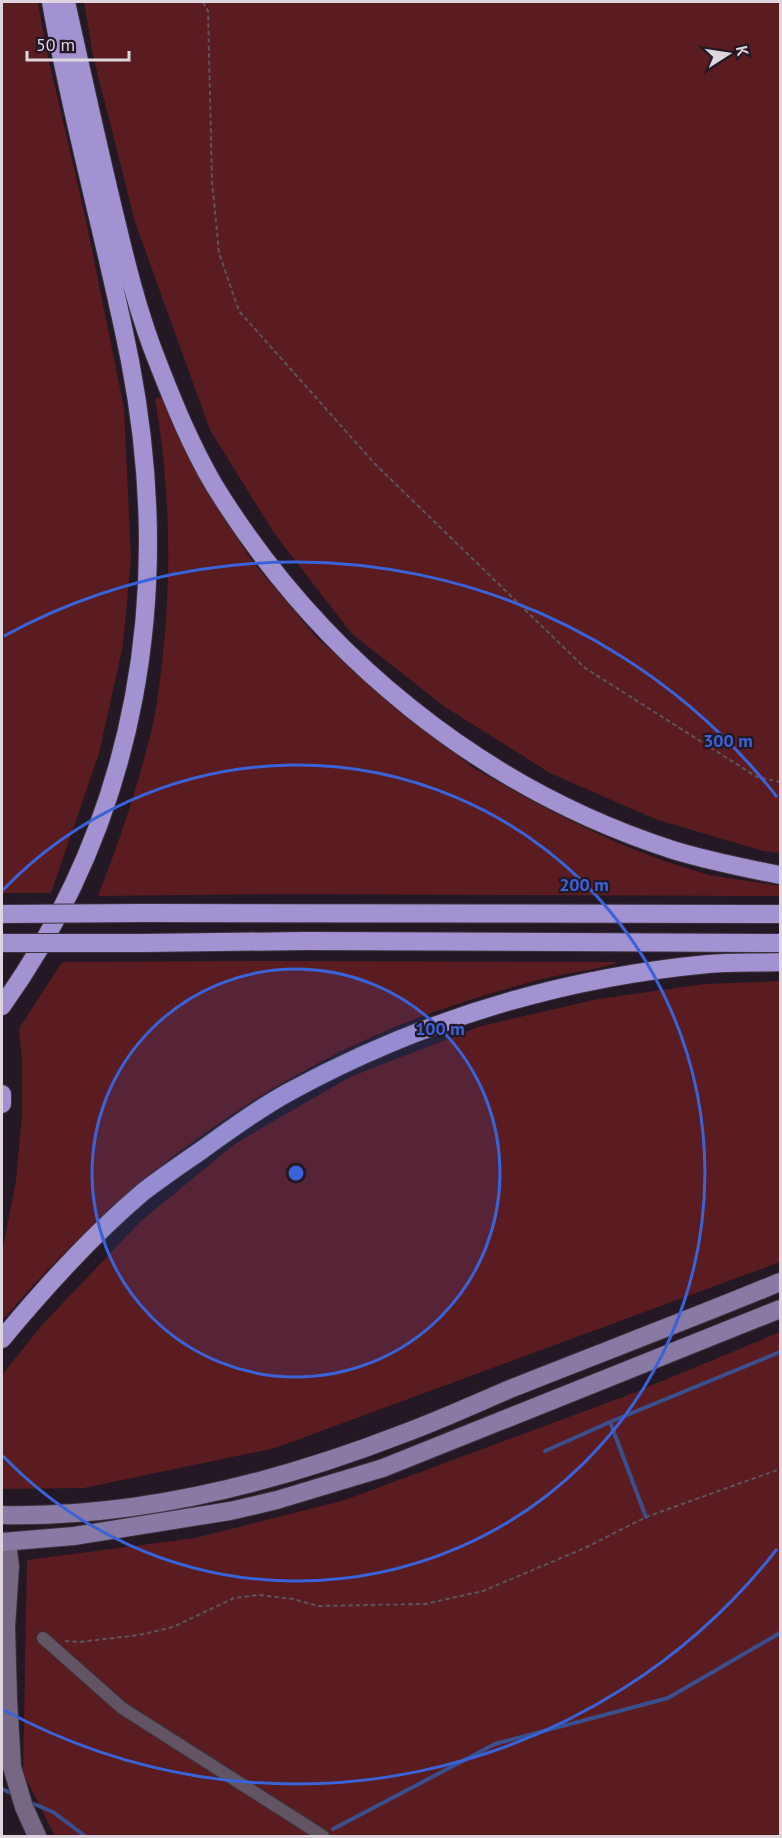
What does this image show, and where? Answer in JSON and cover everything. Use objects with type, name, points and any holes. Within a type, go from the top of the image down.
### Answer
[{"type":"highway","points":[[2,1006],[71,893],[93,841],[116,773],[132,710],[147,598],[146,479],[130,362],[51,2]]},
{"type":"highway","points":[[66,2],[135,296],[157,361],[186,432],[213,483],[271,568],[313,618],[352,658],[395,696],[430,724],[504,773],[597,821],[672,849],[717,862],[780,875]]},
{"type":"highway","points":[[2,914],[780,914]]},
{"type":"highway","points":[[2,943],[305,941],[780,943]]},
{"type":"highway","points":[[2,1339],[84,1248],[144,1192],[221,1136],[288,1092],[359,1057],[422,1029],[501,1003],[548,991],[614,977],[709,964],[780,962]]},
{"type":"highway","points":[[2,1094],[2,1104]]},
{"type":"main road","points":[[780,1282],[405,1433],[311,1466],[240,1485],[145,1504],[69,1513],[3,1515],[2,1546],[178,1521],[230,1511],[325,1486],[393,1464],[780,1309]]},
{"type":"street","points":[[2,1546],[8,1551],[10,1566],[6,1627],[12,1767],[24,1807],[37,1836]]},
{"type":"street","points":[[2,1597],[6,1627]]},
{"type":"street","points":[[43,1638],[122,1708],[323,1836]]},
{"type":"path","points":[[203,2],[208,11],[212,181],[219,253],[239,311],[375,464],[585,668],[757,777],[780,782]]},
{"type":"path","points":[[43,1638],[79,1642],[139,1635],[173,1627],[234,1598],[259,1594],[318,1606],[425,1604],[483,1591],[585,1548],[646,1517],[780,1469]]},
{"type":"shaded area","points":[[2,2],[38,2],[124,408],[131,558],[123,645],[99,753],[51,893],[2,893]]},
{"type":"shaded area","points":[[84,2],[780,2],[780,853],[763,851],[655,819],[550,773],[445,707],[352,634],[274,533],[210,430],[135,222],[93,56]]},
{"type":"shaded area","points":[[164,396],[176,429],[206,490],[252,561],[318,639],[472,767],[530,800],[618,843],[709,875],[780,886],[780,896],[281,894],[98,896],[125,823],[142,767],[154,718],[161,670],[168,554],[165,476],[155,399]]},
{"type":"shaded area","points":[[62,962],[617,962],[604,967],[519,985],[434,1012],[372,1037],[311,1067],[253,1101],[197,1138],[144,1180],[46,1271],[2,1321],[2,1253],[16,1180],[22,1116],[22,1060],[19,1029]]},
{"type":"shaded area","points":[[780,981],[780,1262],[275,1448],[84,1488],[2,1489],[2,1375],[42,1325],[141,1221],[236,1143],[350,1077],[481,1026],[598,999],[705,984]]},
{"type":"shaded area","points":[[780,1332],[780,1836],[55,1836],[23,1773],[27,1560],[195,1538],[345,1500],[631,1394]]},
{"type":"waterway","points":[[646,1517],[610,1422],[780,1352]]},
{"type":"waterway","points":[[545,1451],[610,1422]]},
{"type":"waterway","points":[[333,1829],[495,1744],[668,1698],[780,1633]]},
{"type":"waterway","points":[[2,1789],[15,1795]]},
{"type":"waterway","points":[[27,1801],[53,1812],[85,1836]]}]
